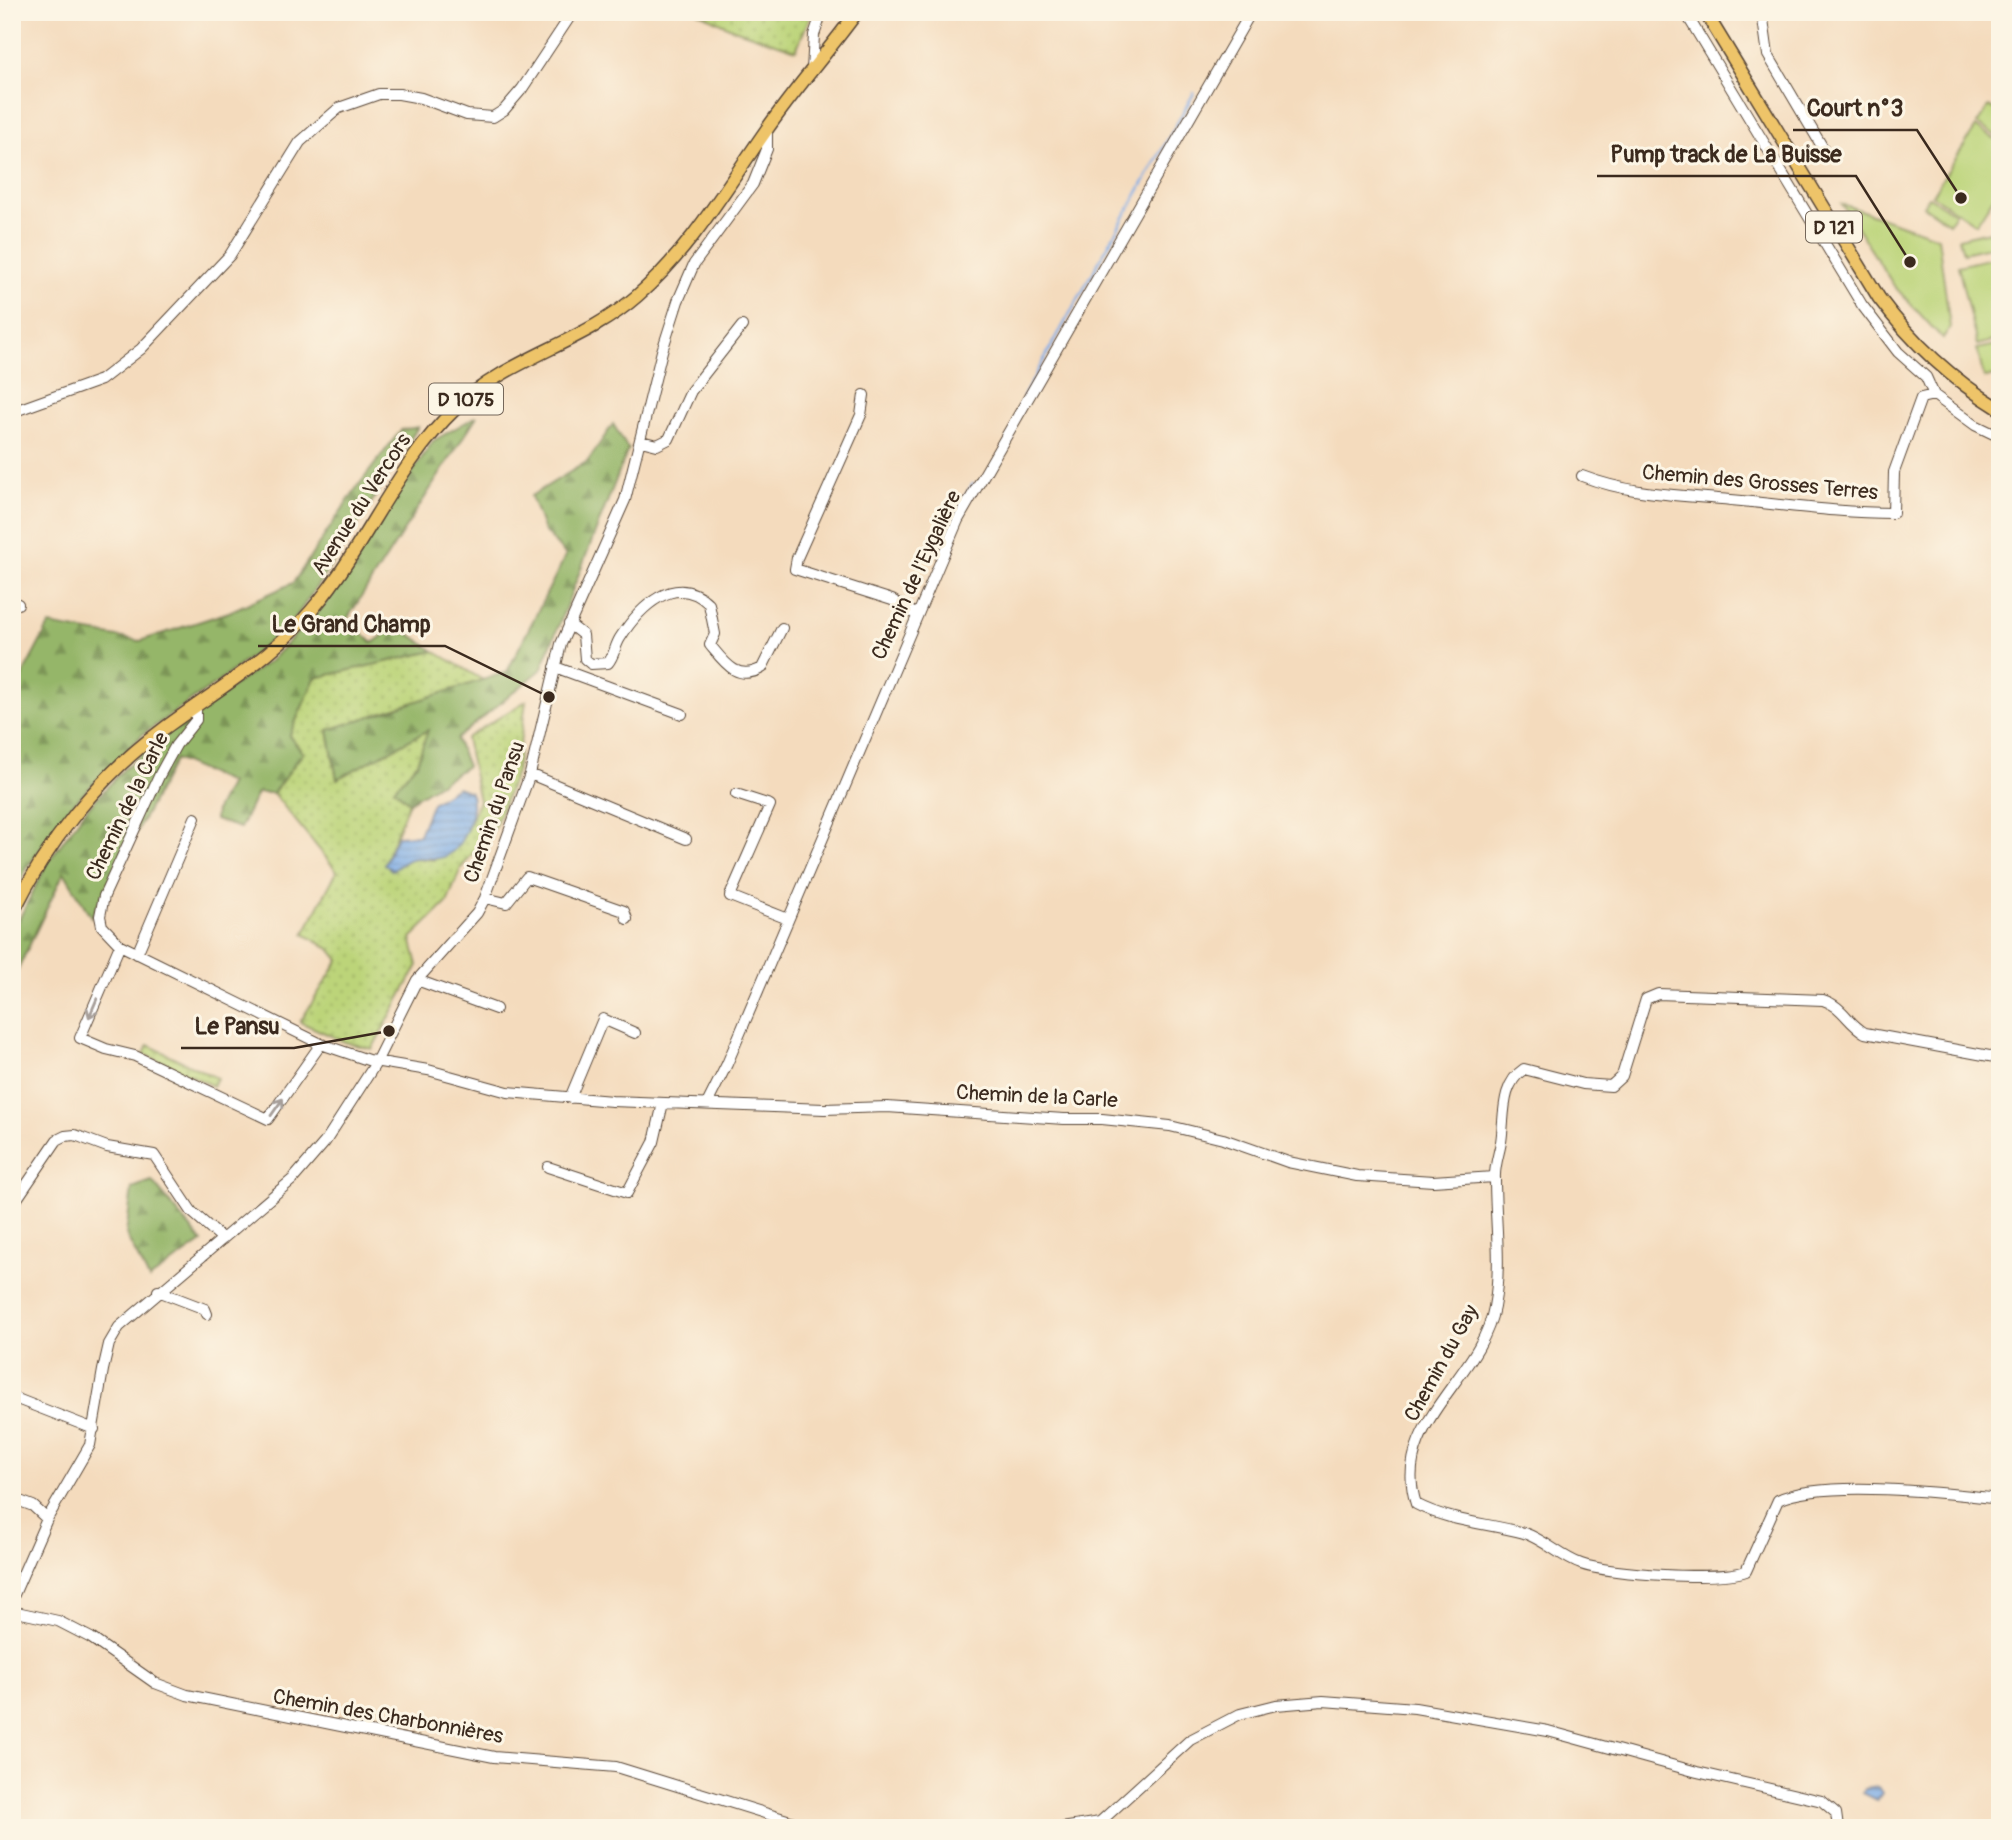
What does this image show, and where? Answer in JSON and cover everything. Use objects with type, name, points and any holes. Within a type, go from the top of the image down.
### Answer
[{"type":"main road","name":"D 1075","points":[[812,71],[857,12]]},
{"type":"main road","name":"D 121","points":[[1705,12],[1848,251],[1892,316],[1945,372],[2000,409]]},
{"type":"main road","name":"Avenue du Vercors","points":[[12,914],[50,848],[83,805],[159,732],[276,646],[314,607],[340,574],[398,479],[427,438],[457,407],[531,358],[610,315],[661,273],[692,238],[767,129],[812,71]]},
{"type":"street","points":[[12,412],[102,380],[141,349],[230,255],[300,142],[339,108],[379,94],[398,94],[421,98],[467,115],[494,117],[505,110],[522,89],[573,12]]},
{"type":"street","points":[[812,71],[814,34],[822,12]]},
{"type":"street","name":"Chemin de l'Eygalière","points":[[706,1104],[727,1064],[958,520],[1251,12]]},
{"type":"street","points":[[1685,12],[1862,305],[1898,352],[1926,377],[1934,395],[1975,425],[2000,437]]},
{"type":"street","points":[[1762,12],[1768,55],[1823,148]]},
{"type":"street","name":"Chemin du Pansu","points":[[12,1600],[47,1519],[90,1445],[109,1344],[120,1327],[158,1291],[293,1179],[325,1142],[376,1062],[417,979],[477,913],[485,898],[530,774],[555,667],[569,624],[625,500],[662,351],[678,301],[694,264],[753,184],[767,149],[767,129]]},
{"type":"street","points":[[641,441],[657,444],[669,439],[691,391],[743,326]]},
{"type":"street","points":[[864,395],[861,415],[797,558],[795,569],[892,600],[917,615]]},
{"type":"street","name":"Chemin des Grosses Terres","points":[[1582,476],[1611,488],[1677,497],[1860,513],[1893,513],[1894,472],[1921,398],[1934,395]]},
{"type":"street","points":[[569,624],[583,635],[585,659],[591,664],[608,663],[621,636],[649,603],[676,591],[695,594],[709,604],[715,634],[710,646],[729,669],[746,674],[762,668],[782,628]]},
{"type":"street","points":[[555,667],[682,713]]},
{"type":"street","name":"Chemin de la Carle","points":[[197,705],[195,720],[176,745],[160,774],[104,896],[102,926],[120,945],[321,1044],[376,1062],[428,1070],[508,1092],[663,1103],[824,1109],[887,1107],[1142,1122],[1223,1139],[1288,1163],[1356,1175],[1433,1181],[1494,1177]]},
{"type":"street","points":[[530,774],[686,839]]},
{"type":"street","points":[[736,794],[771,805],[730,896],[788,919]]},
{"type":"street","points":[[137,954],[195,818]]},
{"type":"street","points":[[485,898],[506,904],[527,877],[624,911],[627,919]]},
{"type":"street","points":[[120,945],[80,1038],[106,1049],[135,1056],[268,1118],[321,1044]]},
{"type":"street","points":[[417,979],[496,1009]]},
{"type":"street","name":"Chemin du Gay","points":[[2000,1058],[1865,1033],[1853,1025],[1837,1006],[1823,1000],[1651,995],[1646,999],[1626,1063],[1616,1083],[1599,1087],[1524,1069],[1514,1076],[1507,1091],[1494,1177],[1497,1269],[1491,1321],[1434,1409],[1418,1445],[1411,1489],[1416,1504],[1438,1516],[1528,1534],[1579,1564],[1707,1577],[1735,1576],[1746,1571],[1778,1500],[1791,1494],[1834,1489],[2000,1499]]},
{"type":"street","points":[[569,1098],[603,1019],[635,1033]]},
{"type":"street","points":[[548,1167],[627,1193],[654,1142],[663,1103]]},
{"type":"street","points":[[12,1206],[57,1140],[75,1135],[107,1147],[154,1155],[192,1212],[223,1239]]},
{"type":"street","points":[[158,1291],[205,1309],[207,1314]]},
{"type":"street","points":[[12,1398],[94,1429]]},
{"type":"street","points":[[12,1498],[33,1506],[47,1519]]},
{"type":"street","name":"Chemin des Charbonnières","points":[[12,1611],[58,1621],[91,1638],[155,1683],[187,1695],[494,1757],[616,1768],[813,1828]]},
{"type":"street","points":[[1062,1828],[1100,1822],[1190,1740],[1240,1714],[1276,1705],[1323,1701],[1415,1708],[1548,1731],[1698,1772],[1822,1801],[1836,1813],[1838,1828]]},
{"type":"green space","points":[[698,12],[812,12],[796,50],[731,28]]},
{"type":"green space","points":[[1989,106],[2000,113],[2000,138],[1977,124]]},
{"type":"green space","points":[[1976,127],[2000,142],[2000,187],[1976,224],[1932,195]]},
{"type":"green space","points":[[1929,197],[1955,213],[1949,223],[1923,206]]},
{"type":"green space","points":[[1842,204],[1938,237],[1950,327],[1943,339],[1894,286]]},
{"type":"green space","points":[[1989,231],[1993,246],[1963,253],[1959,238]]},
{"type":"green space","points":[[2000,256],[2000,339],[1977,345],[1958,266]]},
{"type":"green space","points":[[2000,344],[2000,375],[1984,378],[1977,349]]},
{"type":"green space","points":[[477,416],[347,619],[373,643],[397,625],[434,651],[315,678],[289,736],[303,753],[273,793],[257,793],[240,828],[215,820],[216,810],[230,783],[175,759],[91,917],[64,872],[12,982],[12,933],[48,862],[84,812],[123,770],[176,725],[271,660],[326,603],[433,441]]},
{"type":"green space","points":[[613,424],[628,449],[541,670],[456,739],[467,766],[409,802],[394,789],[417,763],[428,730],[337,779],[328,730],[507,672],[566,555],[544,531],[531,496],[588,461]]},
{"type":"green space","points":[[418,427],[347,542],[289,627],[218,682],[143,734],[68,809],[27,868],[12,899],[12,695],[49,625],[140,641],[229,612],[293,583],[355,490],[401,430]]},
{"type":"green space","points":[[434,651],[483,680],[328,731],[337,779],[429,729],[417,763],[394,789],[409,802],[384,864],[392,870],[411,858],[433,860],[450,854],[467,829],[479,801],[466,738],[526,701],[516,772],[495,826],[461,868],[447,903],[411,938],[418,965],[372,1049],[345,1042],[300,1022],[339,960],[330,949],[304,934],[337,871],[273,793],[303,753],[289,736],[315,678]]},
{"type":"green space","points":[[148,1045],[217,1078],[213,1086],[144,1054]]},
{"type":"green space","points":[[152,1181],[202,1242],[149,1279],[126,1235],[132,1188]]},
{"type":"water","points":[[457,787],[470,792],[472,807],[468,826],[454,850],[443,857],[409,860],[392,870],[384,864],[397,836],[419,835],[432,803]]},
{"type":"water","points":[[1878,1787],[1882,1793],[1877,1800],[1863,1793],[1865,1789]]},
{"type":"waterway","points":[[1023,397],[1194,93]]},
{"type":"waterway","points":[[962,502],[973,484]]},
{"type":"place","name":"Court n°3","points":[[1961,198]]},
{"type":"place","name":"Pump track de La Buisse","points":[[1910,262]]},
{"type":"place","name":"Le Grand Champ","points":[[549,697]]},
{"type":"place","name":"Le Pansu","points":[[389,1031]]}]
